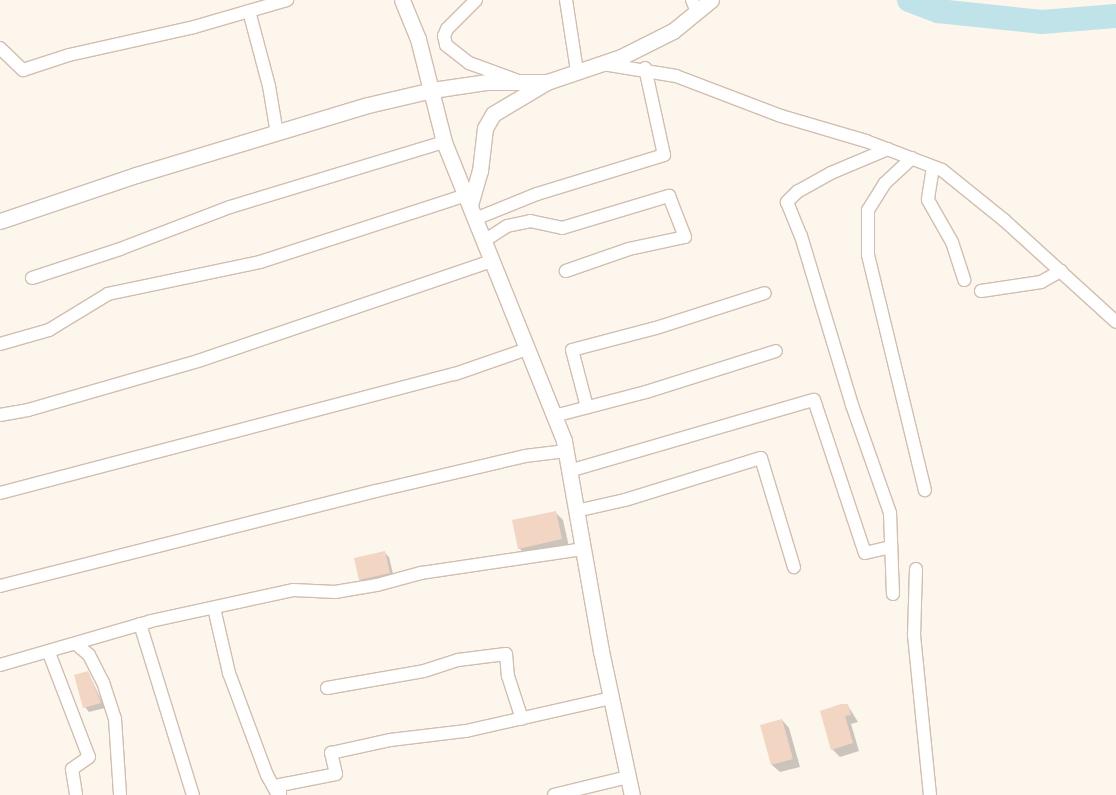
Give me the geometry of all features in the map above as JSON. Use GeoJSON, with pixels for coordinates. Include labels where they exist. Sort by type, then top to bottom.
{"type":"FeatureCollection","features":[{"type":"Feature","properties":{"kind":"street"},"geometry":{"type":"LineString","coordinates":[[0,48],[23,70],[69,55],[90,52],[286,0]]}},
{"type":"Feature","properties":{"kind":"street"},"geometry":{"type":"LineString","coordinates":[[402,0],[418,39],[444,142],[554,416],[566,451],[611,698],[632,795]]}},
{"type":"Feature","properties":{"kind":"street"},"geometry":{"type":"LineString","coordinates":[[476,0],[447,29],[444,36],[446,45],[469,62],[520,82]]}},
{"type":"Feature","properties":{"kind":"street"},"geometry":{"type":"LineString","coordinates":[[566,0],[577,71]]}},
{"type":"Feature","properties":{"kind":"street"},"geometry":{"type":"LineString","coordinates":[[470,206],[480,171],[485,128],[493,114],[547,82],[621,57],[673,30],[694,6],[712,0]]}},
{"type":"Feature","properties":{"kind":"street"},"geometry":{"type":"LineString","coordinates":[[249,11],[269,86],[277,134]]}},
{"type":"Feature","properties":{"kind":"street"},"geometry":{"type":"LineString","coordinates":[[601,63],[644,68],[676,76],[781,116],[888,149],[933,167],[982,201],[1116,322]]}},
{"type":"Feature","properties":{"kind":"street"},"geometry":{"type":"LineString","coordinates":[[0,344],[49,330],[108,294],[260,262],[470,206],[537,194],[664,155],[644,68]]}},
{"type":"Feature","properties":{"kind":"street"},"geometry":{"type":"LineString","coordinates":[[0,221],[136,175],[368,105],[432,90],[487,82],[547,82]]}},
{"type":"Feature","properties":{"kind":"street"},"geometry":{"type":"LineString","coordinates":[[32,278],[120,249],[230,206],[444,142]]}},
{"type":"Feature","properties":{"kind":"street"},"geometry":{"type":"LineString","coordinates":[[888,149],[831,173],[798,191],[787,202],[801,236],[852,405],[890,513],[893,594]]}},
{"type":"Feature","properties":{"kind":"street"},"geometry":{"type":"LineString","coordinates":[[912,158],[885,183],[868,210],[868,255],[925,490]]}},
{"type":"Feature","properties":{"kind":"street"},"geometry":{"type":"LineString","coordinates":[[933,167],[928,200],[952,242],[964,280]]}},
{"type":"Feature","properties":{"kind":"street"},"geometry":{"type":"LineString","coordinates":[[484,241],[507,226],[530,221],[562,228],[669,196],[685,237],[629,249],[566,272]]}},
{"type":"Feature","properties":{"kind":"street"},"geometry":{"type":"LineString","coordinates":[[0,415],[28,410],[198,361],[492,262]]}},
{"type":"Feature","properties":{"kind":"street"},"geometry":{"type":"LineString","coordinates":[[981,291],[1032,284],[1061,271]]}},
{"type":"Feature","properties":{"kind":"street"},"geometry":{"type":"LineString","coordinates":[[587,407],[572,350],[656,328],[765,293]]}},
{"type":"Feature","properties":{"kind":"street"},"geometry":{"type":"LineString","coordinates":[[0,493],[455,374],[527,349]]}},
{"type":"Feature","properties":{"kind":"street"},"geometry":{"type":"LineString","coordinates":[[554,416],[776,351]]}},
{"type":"Feature","properties":{"kind":"street"},"geometry":{"type":"LineString","coordinates":[[569,471],[814,400],[864,553],[891,547]]}},
{"type":"Feature","properties":{"kind":"street"},"geometry":{"type":"LineString","coordinates":[[0,586],[376,490],[526,456],[566,451]]}},
{"type":"Feature","properties":{"kind":"street"},"geometry":{"type":"LineString","coordinates":[[576,511],[625,500],[761,458],[794,567]]}},
{"type":"Feature","properties":{"kind":"street"},"geometry":{"type":"LineString","coordinates":[[0,665],[49,653],[140,624],[294,590],[335,592],[377,585],[421,573],[583,549]]}},
{"type":"Feature","properties":{"kind":"street"},"geometry":{"type":"LineString","coordinates":[[916,569],[914,636],[930,795]]}},
{"type":"Feature","properties":{"kind":"street"},"geometry":{"type":"LineString","coordinates":[[214,608],[230,673],[267,775],[279,795]]}},
{"type":"Feature","properties":{"kind":"street"},"geometry":{"type":"LineString","coordinates":[[140,624],[193,795]]}},
{"type":"Feature","properties":{"kind":"street"},"geometry":{"type":"LineString","coordinates":[[76,644],[89,655],[96,668],[115,719],[120,795]]}},
{"type":"Feature","properties":{"kind":"street"},"geometry":{"type":"LineString","coordinates":[[49,653],[89,757],[72,769],[76,795]]}},
{"type":"Feature","properties":{"kind":"street"},"geometry":{"type":"LineString","coordinates":[[327,688],[424,671],[458,660],[506,654],[510,684],[522,719]]}},
{"type":"Feature","properties":{"kind":"street"},"geometry":{"type":"LineString","coordinates":[[279,795],[280,786],[336,774],[331,753],[522,719],[611,698]]}},
{"type":"Feature","properties":{"kind":"street"},"geometry":{"type":"LineString","coordinates":[[554,795],[628,777]]}},
{"type":"Feature","properties":{"kind":"building"},"geometry":{"type":"Polygon","coordinates":[[[556,511],[562,539],[518,549],[512,520],[556,511]]]}},
{"type":"Feature","properties":{"kind":"building"},"geometry":{"type":"Polygon","coordinates":[[[385,551],[390,573],[359,580],[354,558],[385,551]]]}},
{"type":"Feature","properties":{"kind":"building"},"geometry":{"type":"Polygon","coordinates":[[[88,671],[101,703],[83,708],[74,675],[88,671]]]}},
{"type":"Feature","properties":{"kind":"building"},"geometry":{"type":"Polygon","coordinates":[[[841,704],[848,704],[851,715],[845,716],[853,743],[831,750],[820,711],[841,704]]]}},
{"type":"Feature","properties":{"kind":"building"},"geometry":{"type":"Polygon","coordinates":[[[782,719],[793,759],[771,765],[760,725],[782,719]]]}},
{"type":"Feature","properties":{"kind":"waterway"},"geometry":{"type":"LineString","coordinates":[[909,0],[938,11],[1042,22],[1116,16]]}}]}
